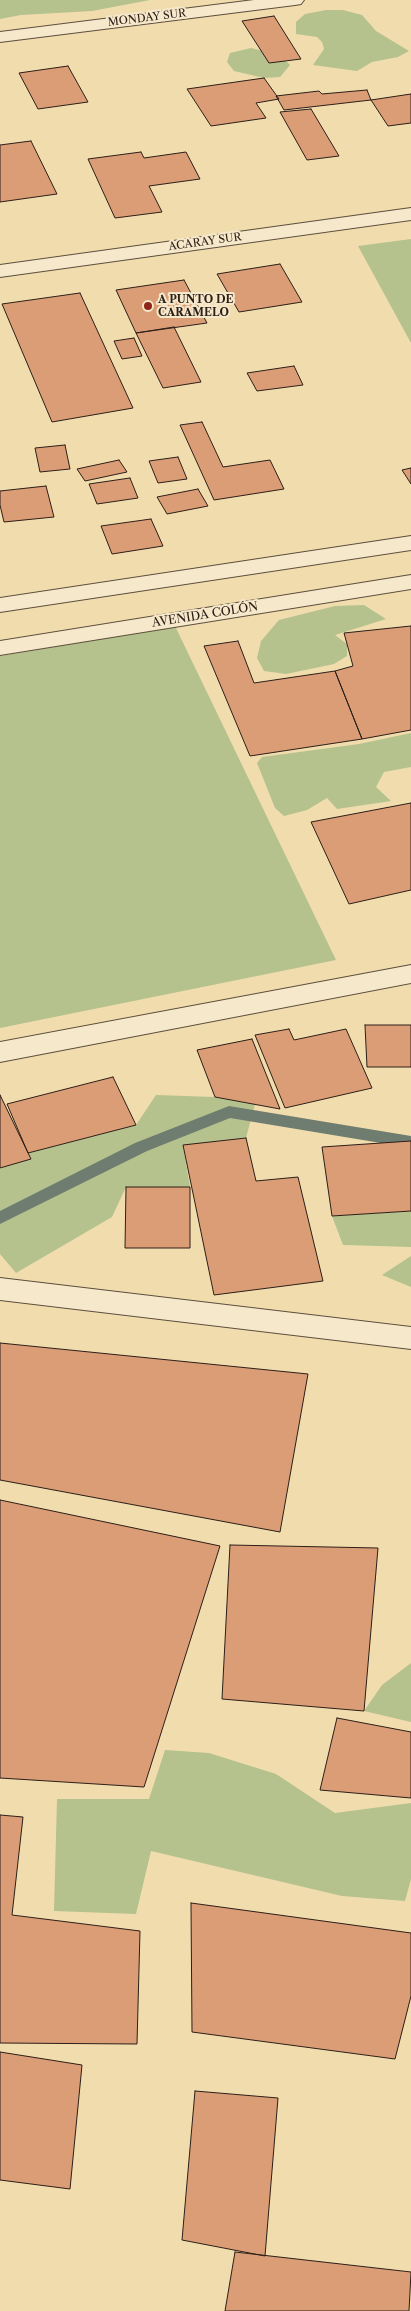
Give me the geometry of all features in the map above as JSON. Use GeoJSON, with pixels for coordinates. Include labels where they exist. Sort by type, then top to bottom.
{"type":"FeatureCollection","features":[{"type":"Feature","properties":{"kind":"street","name":"MONDAY SUR"},"geometry":{"type":"LineString","coordinates":[[0,37],[213,5],[295,0]]}},
{"type":"Feature","properties":{"kind":"street","name":"ACARAY SUR"},"geometry":{"type":"LineString","coordinates":[[0,271],[411,214]]}},
{"type":"Feature","properties":{"kind":"street"},"geometry":{"type":"LineString","coordinates":[[0,605],[411,543]]}},
{"type":"Feature","properties":{"kind":"street","name":"AVENIDA COLÓN"},"geometry":{"type":"LineString","coordinates":[[0,648],[411,582]]}},
{"type":"Feature","properties":{"kind":"street"},"geometry":{"type":"LineString","coordinates":[[0,1052],[411,974]]}},
{"type":"Feature","properties":{"kind":"street"},"geometry":{"type":"LineString","coordinates":[[0,1289],[411,1338]]}},
{"type":"Feature","properties":{"kind":"green space"},"geometry":{"type":"Polygon","coordinates":[[[0,0],[150,0],[92,11],[21,15],[0,19],[0,0]]]}},
{"type":"Feature","properties":{"kind":"green space"},"geometry":{"type":"Polygon","coordinates":[[[326,10],[343,10],[362,15],[376,31],[409,51],[398,57],[372,62],[357,71],[313,65],[324,49],[322,42],[317,37],[296,34],[296,22],[305,14],[326,10]]]}},
{"type":"Feature","properties":{"kind":"green space"},"geometry":{"type":"Polygon","coordinates":[[[251,48],[280,55],[290,65],[280,77],[264,78],[234,71],[227,62],[230,53],[251,48]]]}},
{"type":"Feature","properties":{"kind":"green space"},"geometry":{"type":"Polygon","coordinates":[[[411,239],[411,343],[358,246],[411,239]]]}},
{"type":"Feature","properties":{"kind":"green space"},"geometry":{"type":"Polygon","coordinates":[[[364,605],[386,619],[335,635],[347,644],[347,656],[334,664],[286,674],[264,671],[257,658],[261,641],[279,620],[335,606],[364,605]]]}},
{"type":"Feature","properties":{"kind":"green space"},"geometry":{"type":"Polygon","coordinates":[[[175,626],[336,960],[0,1028],[0,656],[175,626]]]}},
{"type":"Feature","properties":{"kind":"green space"},"geometry":{"type":"Polygon","coordinates":[[[411,733],[411,767],[384,772],[376,787],[391,801],[337,809],[327,798],[307,810],[284,816],[275,808],[257,763],[262,757],[359,744],[411,733]]]}},
{"type":"Feature","properties":{"kind":"green space"},"geometry":{"type":"Polygon","coordinates":[[[156,1095],[215,1097],[255,1104],[246,1138],[183,1146],[190,1187],[126,1187],[112,1217],[16,1273],[0,1254],[0,1169],[28,1153],[136,1125],[156,1095]]]}},
{"type":"Feature","properties":{"kind":"green space"},"geometry":{"type":"Polygon","coordinates":[[[411,1211],[411,1247],[343,1245],[332,1216],[411,1211]]]}},
{"type":"Feature","properties":{"kind":"green space"},"geometry":{"type":"Polygon","coordinates":[[[411,1256],[411,1287],[382,1275],[411,1256]]]}},
{"type":"Feature","properties":{"kind":"green space"},"geometry":{"type":"Polygon","coordinates":[[[411,1663],[411,1722],[364,1711],[382,1685],[411,1663]]]}},
{"type":"Feature","properties":{"kind":"green space"},"geometry":{"type":"Polygon","coordinates":[[[165,1750],[209,1753],[276,1774],[335,1813],[411,1803],[411,1879],[405,1901],[342,1896],[151,1851],[136,1914],[54,1911],[57,1799],[149,1799],[165,1750]]]}},
{"type":"Feature","properties":{"kind":"building"},"geometry":{"type":"Polygon","coordinates":[[[274,16],[301,59],[269,63],[242,21],[274,16]]]}},
{"type":"Feature","properties":{"kind":"building"},"geometry":{"type":"Polygon","coordinates":[[[68,66],[88,102],[38,109],[19,73],[68,66]]]}},
{"type":"Feature","properties":{"kind":"building"},"geometry":{"type":"Polygon","coordinates":[[[264,78],[279,99],[256,103],[266,118],[211,126],[187,89],[264,78]]]}},
{"type":"Feature","properties":{"kind":"building"},"geometry":{"type":"Polygon","coordinates":[[[367,90],[371,100],[284,110],[276,96],[319,91],[322,94],[367,90]]]}},
{"type":"Feature","properties":{"kind":"building"},"geometry":{"type":"Polygon","coordinates":[[[411,94],[411,123],[388,126],[371,100],[411,94]]]}},
{"type":"Feature","properties":{"kind":"building"},"geometry":{"type":"Polygon","coordinates":[[[311,109],[339,156],[307,160],[280,112],[311,109]]]}},
{"type":"Feature","properties":{"kind":"building"},"geometry":{"type":"Polygon","coordinates":[[[31,141],[57,194],[0,202],[0,145],[31,141]]]}},
{"type":"Feature","properties":{"kind":"building"},"geometry":{"type":"Polygon","coordinates":[[[141,152],[144,158],[186,152],[200,179],[149,186],[162,212],[115,218],[88,159],[141,152]]]}},
{"type":"Feature","properties":{"kind":"building"},"geometry":{"type":"Polygon","coordinates":[[[280,264],[302,302],[239,312],[217,274],[280,264]]]}},
{"type":"Feature","properties":{"kind":"building"},"geometry":{"type":"Polygon","coordinates":[[[184,280],[207,323],[136,333],[116,290],[184,280]]]}},
{"type":"Feature","properties":{"kind":"building"},"geometry":{"type":"Polygon","coordinates":[[[80,293],[133,408],[52,422],[2,304],[80,293]]]}},
{"type":"Feature","properties":{"kind":"building"},"geometry":{"type":"Polygon","coordinates":[[[174,327],[201,382],[163,388],[136,333],[174,327]]]}},
{"type":"Feature","properties":{"kind":"building"},"geometry":{"type":"Polygon","coordinates":[[[134,338],[142,356],[122,359],[114,341],[134,338]]]}},
{"type":"Feature","properties":{"kind":"building"},"geometry":{"type":"Polygon","coordinates":[[[294,366],[303,385],[257,391],[247,373],[294,366]]]}},
{"type":"Feature","properties":{"kind":"building"},"geometry":{"type":"Polygon","coordinates":[[[202,422],[223,467],[270,460],[284,489],[214,500],[180,425],[202,422]]]}},
{"type":"Feature","properties":{"kind":"building"},"geometry":{"type":"Polygon","coordinates":[[[65,445],[70,469],[40,472],[35,448],[65,445]]]}},
{"type":"Feature","properties":{"kind":"building"},"geometry":{"type":"Polygon","coordinates":[[[178,457],[187,479],[158,483],[149,461],[178,457]]]}},
{"type":"Feature","properties":{"kind":"building"},"geometry":{"type":"Polygon","coordinates":[[[119,460],[127,472],[85,481],[77,469],[119,460]]]}},
{"type":"Feature","properties":{"kind":"building"},"geometry":{"type":"Polygon","coordinates":[[[411,468],[411,484],[402,470],[411,468]]]}},
{"type":"Feature","properties":{"kind":"building"},"geometry":{"type":"Polygon","coordinates":[[[130,478],[138,498],[97,504],[89,484],[130,478]]]}},
{"type":"Feature","properties":{"kind":"building"},"geometry":{"type":"Polygon","coordinates":[[[46,486],[54,517],[4,522],[0,505],[0,491],[46,486]]]}},
{"type":"Feature","properties":{"kind":"building"},"geometry":{"type":"Polygon","coordinates":[[[198,489],[208,506],[167,514],[157,497],[198,489]]]}},
{"type":"Feature","properties":{"kind":"building"},"geometry":{"type":"Polygon","coordinates":[[[151,519],[163,546],[112,554],[101,526],[151,519]]]}},
{"type":"Feature","properties":{"kind":"building"},"geometry":{"type":"Polygon","coordinates":[[[411,626],[411,730],[362,739],[335,671],[353,666],[344,633],[411,626]]]}},
{"type":"Feature","properties":{"kind":"building"},"geometry":{"type":"Polygon","coordinates":[[[238,641],[254,683],[335,671],[362,739],[250,756],[204,646],[238,641]]]}},
{"type":"Feature","properties":{"kind":"building"},"geometry":{"type":"Polygon","coordinates":[[[411,803],[411,890],[349,904],[311,822],[411,803]]]}},
{"type":"Feature","properties":{"kind":"building"},"geometry":{"type":"Polygon","coordinates":[[[365,1025],[411,1025],[411,1067],[367,1067],[365,1025]]]}},
{"type":"Feature","properties":{"kind":"building"},"geometry":{"type":"Polygon","coordinates":[[[289,1029],[294,1040],[346,1029],[372,1088],[285,1108],[255,1035],[289,1029]]]}},
{"type":"Feature","properties":{"kind":"building"},"geometry":{"type":"Polygon","coordinates":[[[252,1039],[280,1109],[215,1097],[197,1050],[252,1039]]]}},
{"type":"Feature","properties":{"kind":"building"},"geometry":{"type":"Polygon","coordinates":[[[113,1077],[136,1125],[28,1153],[7,1104],[113,1077]]]}},
{"type":"Feature","properties":{"kind":"building"},"geometry":{"type":"Polygon","coordinates":[[[0,1095],[31,1159],[0,1168],[0,1095]]]}},
{"type":"Feature","properties":{"kind":"building"},"geometry":{"type":"Polygon","coordinates":[[[246,1138],[256,1181],[298,1177],[323,1281],[214,1295],[183,1145],[246,1138]]]}},
{"type":"Feature","properties":{"kind":"building"},"geometry":{"type":"Polygon","coordinates":[[[411,1141],[411,1211],[332,1216],[322,1147],[411,1141]]]}},
{"type":"Feature","properties":{"kind":"building"},"geometry":{"type":"Polygon","coordinates":[[[126,1187],[190,1187],[190,1248],[125,1248],[126,1187]]]}},
{"type":"Feature","properties":{"kind":"building"},"geometry":{"type":"Polygon","coordinates":[[[0,1343],[308,1374],[280,1532],[0,1480],[0,1343]]]}},
{"type":"Feature","properties":{"kind":"building"},"geometry":{"type":"Polygon","coordinates":[[[0,1500],[220,1546],[144,1787],[0,1778],[0,1500]]]}},
{"type":"Feature","properties":{"kind":"building"},"geometry":{"type":"Polygon","coordinates":[[[230,1545],[378,1548],[364,1711],[222,1699],[230,1545]]]}},
{"type":"Feature","properties":{"kind":"building"},"geometry":{"type":"Polygon","coordinates":[[[337,1718],[411,1732],[411,1798],[320,1790],[337,1718]]]}},
{"type":"Feature","properties":{"kind":"building"},"geometry":{"type":"Polygon","coordinates":[[[0,1815],[23,1817],[12,1915],[140,1931],[137,2044],[0,2043],[0,1815]]]}},
{"type":"Feature","properties":{"kind":"building"},"geometry":{"type":"Polygon","coordinates":[[[191,1903],[411,1933],[411,1996],[395,2059],[192,2032],[191,1903]]]}},
{"type":"Feature","properties":{"kind":"building"},"geometry":{"type":"Polygon","coordinates":[[[0,2052],[82,2065],[70,2189],[0,2180],[0,2052]]]}},
{"type":"Feature","properties":{"kind":"building"},"geometry":{"type":"Polygon","coordinates":[[[195,2091],[278,2098],[265,2256],[182,2240],[195,2091]]]}},
{"type":"Feature","properties":{"kind":"building"},"geometry":{"type":"Polygon","coordinates":[[[235,2252],[411,2272],[409,2311],[225,2311],[235,2252]]]}},
{"type":"Feature","properties":{"kind":"waterway"},"geometry":{"type":"LineString","coordinates":[[0,1218],[141,1147],[229,1112],[411,1142]]}},
{"type":"Feature","properties":{"kind":"place","name":"A PUNTO DE CARAMELO"},"geometry":{"type":"Point","coordinates":[148,306]}}]}
